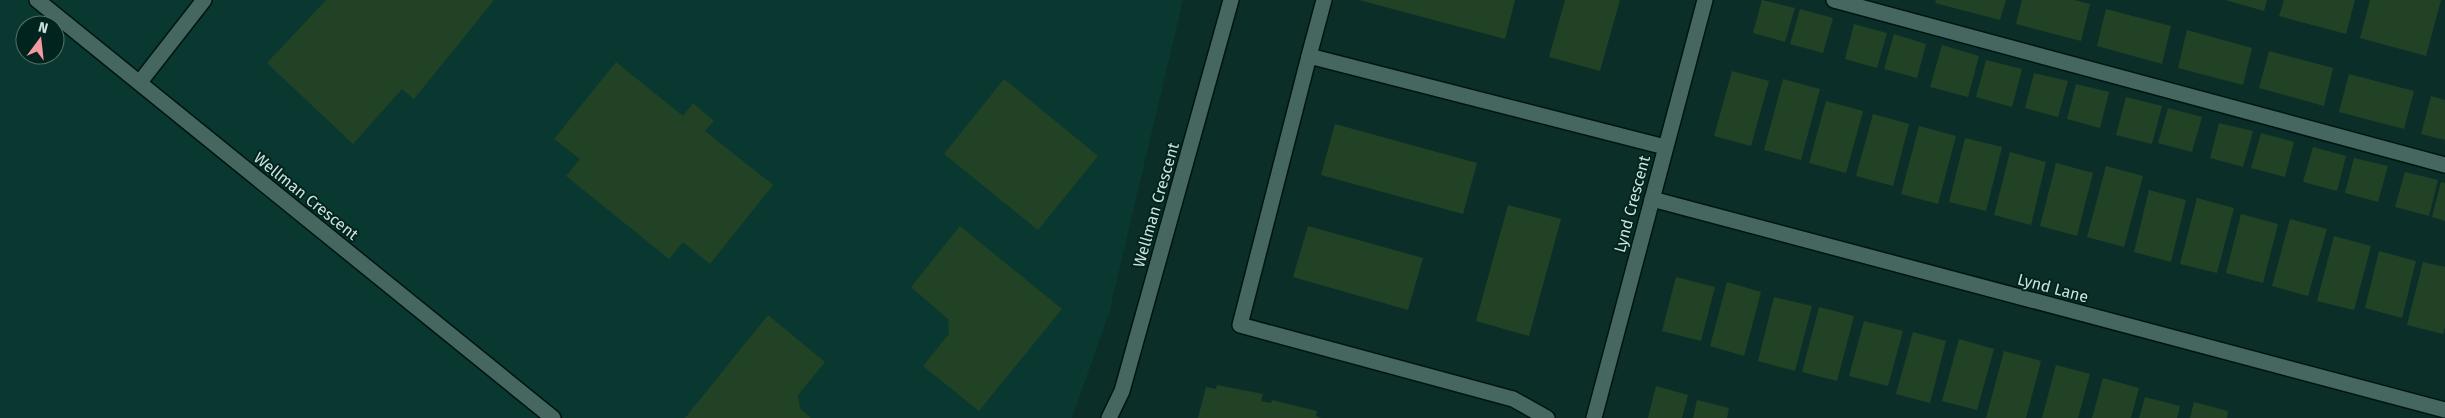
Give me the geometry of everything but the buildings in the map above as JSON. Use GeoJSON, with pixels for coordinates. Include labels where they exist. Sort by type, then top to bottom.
{"type":"FeatureCollection","features":[{"type":"Feature","properties":{"kind":"street","name":"Wellman Crescent"},"geometry":{"type":"LineString","coordinates":[[37,0],[553,418]]}},
{"type":"Feature","properties":{"kind":"street"},"geometry":{"type":"LineString","coordinates":[[140,82],[204,0]]}},
{"type":"Feature","properties":{"kind":"street","name":"Wellman Crescent"},"geometry":{"type":"LineString","coordinates":[[1109,418],[1122,391],[1231,0]]}},
{"type":"Feature","properties":{"kind":"street"},"geometry":{"type":"LineString","coordinates":[[1324,0],[1240,325],[1513,399],[1547,418]]}},
{"type":"Feature","properties":{"kind":"street","name":"Lynd Crescent"},"geometry":{"type":"LineString","coordinates":[[1594,418],[1705,0]]}},
{"type":"Feature","properties":{"kind":"street"},"geometry":{"type":"LineString","coordinates":[[1834,0],[2445,165]]}},
{"type":"Feature","properties":{"kind":"street"},"geometry":{"type":"LineString","coordinates":[[1309,56],[1665,147]]}},
{"type":"Feature","properties":{"kind":"street","name":"Lynd Lane"},"geometry":{"type":"LineString","coordinates":[[1652,199],[2445,410]]}},
{"type":"Feature","properties":{"kind":"shaded area"},"geometry":{"type":"Polygon","coordinates":[[[0,0],[1183,0],[1109,313],[1072,418],[0,418],[0,0]]]}}]}
